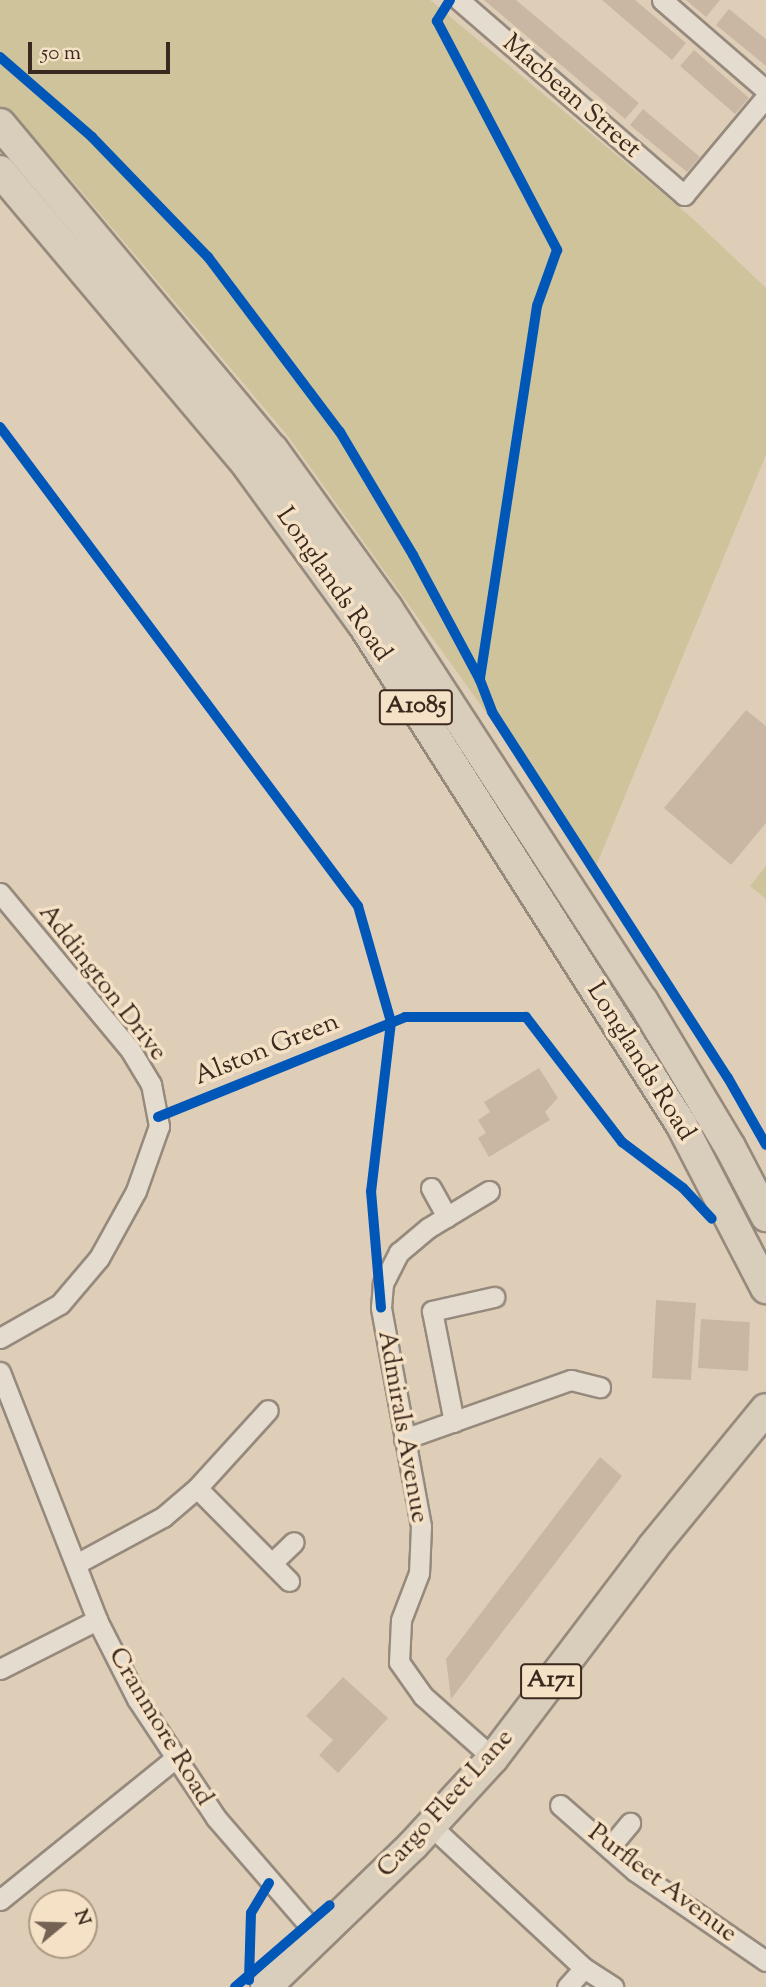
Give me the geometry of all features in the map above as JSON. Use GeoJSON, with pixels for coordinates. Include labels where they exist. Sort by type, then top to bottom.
{"type":"FeatureCollection","features":[{"type":"Feature","properties":{"kind":"main road","name":"Longlands Road"},"geometry":{"type":"LineString","coordinates":[[0,124],[273,450],[387,608],[642,1000],[730,1147],[766,1216]]}},
{"type":"Feature","properties":{"kind":"main road","name":"Longlands Road"},"geometry":{"type":"LineString","coordinates":[[0,171],[248,466],[363,624],[681,1124],[766,1288]]}},
{"type":"Feature","properties":{"kind":"main road","name":"Cargo Fleet Lane"},"geometry":{"type":"LineString","coordinates":[[266,1987],[431,1826],[493,1758],[653,1546],[766,1409]]}},
{"type":"Feature","properties":{"kind":"street","name":"Macbean Street"},"geometry":{"type":"LineString","coordinates":[[458,0],[684,195],[766,97]]}},
{"type":"Feature","properties":{"kind":"street"},"geometry":{"type":"LineString","coordinates":[[663,0],[766,90]]}},
{"type":"Feature","properties":{"kind":"street","name":"Addington Drive"},"geometry":{"type":"LineString","coordinates":[[0,893],[131,1051],[151,1084],[159,1126],[136,1191],[99,1258],[60,1304],[0,1338]]}},
{"type":"Feature","properties":{"kind":"street"},"geometry":{"type":"LineString","coordinates":[[431,1188],[447,1217]]}},
{"type":"Feature","properties":{"kind":"street","name":"Admirals Avenue"},"geometry":{"type":"LineString","coordinates":[[489,1191],[399,1252],[383,1284],[381,1308],[421,1526],[419,1573],[401,1620],[399,1662],[423,1696],[493,1758]]}},
{"type":"Feature","properties":{"kind":"street"},"geometry":{"type":"LineString","coordinates":[[454,1422],[432,1311],[495,1297]]}},
{"type":"Feature","properties":{"kind":"street","name":"Cranmore Road"},"geometry":{"type":"LineString","coordinates":[[0,1372],[97,1620],[136,1699],[174,1759],[254,1866],[318,1937]]}},
{"type":"Feature","properties":{"kind":"street"},"geometry":{"type":"LineString","coordinates":[[404,1439],[571,1380],[600,1387]]}},
{"type":"Feature","properties":{"kind":"street"},"geometry":{"type":"LineString","coordinates":[[76,1564],[146,1528],[197,1488],[268,1410]]}},
{"type":"Feature","properties":{"kind":"street"},"geometry":{"type":"LineString","coordinates":[[197,1488],[289,1581]]}},
{"type":"Feature","properties":{"kind":"street"},"geometry":{"type":"LineString","coordinates":[[272,1563],[294,1542]]}},
{"type":"Feature","properties":{"kind":"street"},"geometry":{"type":"LineString","coordinates":[[0,1669],[97,1620]]}},
{"type":"Feature","properties":{"kind":"street"},"geometry":{"type":"LineString","coordinates":[[0,1900],[174,1759]]}},
{"type":"Feature","properties":{"kind":"street","name":"Purfleet Avenue"},"geometry":{"type":"LineString","coordinates":[[560,1805],[609,1848],[766,1961]]}},
{"type":"Feature","properties":{"kind":"street"},"geometry":{"type":"LineString","coordinates":[[609,1848],[630,1823]]}},
{"type":"Feature","properties":{"kind":"street"},"geometry":{"type":"LineString","coordinates":[[431,1826],[584,1968],[613,1987]]}},
{"type":"Feature","properties":{"kind":"street"},"geometry":{"type":"LineString","coordinates":[[567,1987],[584,1968]]}},
{"type":"Feature","properties":{"kind":"shaded area"},"geometry":{"type":"Polygon","coordinates":[[[0,0],[430,0],[691,217],[766,288],[766,455],[596,866],[287,435],[64,171],[0,106],[0,0]]]}},
{"type":"Feature","properties":{"kind":"shaded area"},"geometry":{"type":"Polygon","coordinates":[[[766,866],[766,899],[750,886],[766,866]]]}},
{"type":"Feature","properties":{"kind":"building"},"geometry":{"type":"Polygon","coordinates":[[[484,0],[516,0],[639,103],[625,119],[484,0]]]}},
{"type":"Feature","properties":{"kind":"building"},"geometry":{"type":"Polygon","coordinates":[[[602,0],[635,0],[686,43],[672,60],[602,0]]]}},
{"type":"Feature","properties":{"kind":"building"},"geometry":{"type":"Polygon","coordinates":[[[686,0],[720,0],[706,17],[686,0]]]}},
{"type":"Feature","properties":{"kind":"building"},"geometry":{"type":"Polygon","coordinates":[[[729,9],[766,39],[766,66],[716,25],[729,9]]]}},
{"type":"Feature","properties":{"kind":"building"},"geometry":{"type":"Polygon","coordinates":[[[694,50],[749,98],[735,114],[680,66],[694,50]]]}},
{"type":"Feature","properties":{"kind":"building"},"geometry":{"type":"Polygon","coordinates":[[[643,109],[700,157],[687,172],[630,125],[643,109]]]}},
{"type":"Feature","properties":{"kind":"building"},"geometry":{"type":"Polygon","coordinates":[[[746,710],[766,726],[766,823],[731,865],[664,808],[746,710]]]}},
{"type":"Feature","properties":{"kind":"building"},"geometry":{"type":"Polygon","coordinates":[[[539,1068],[558,1098],[545,1112],[550,1120],[489,1157],[478,1138],[486,1133],[478,1120],[490,1112],[484,1102],[539,1068]]]}},
{"type":"Feature","properties":{"kind":"building"},"geometry":{"type":"Polygon","coordinates":[[[656,1300],[696,1303],[691,1380],[652,1378],[656,1300]]]}},
{"type":"Feature","properties":{"kind":"building"},"geometry":{"type":"Polygon","coordinates":[[[701,1319],[750,1322],[748,1371],[698,1368],[701,1319]]]}},
{"type":"Feature","properties":{"kind":"building"},"geometry":{"type":"Polygon","coordinates":[[[600,1457],[622,1476],[451,1699],[446,1659],[600,1457]]]}},
{"type":"Feature","properties":{"kind":"building"},"geometry":{"type":"Polygon","coordinates":[[[343,1677],[388,1718],[338,1773],[319,1755],[333,1740],[306,1716],[343,1677]]]}},
{"type":"Feature","properties":{"kind":"cycle path"},"geometry":{"type":"LineString","coordinates":[[450,0],[437,21],[557,250],[537,306],[480,680]]}},
{"type":"Feature","properties":{"kind":"cycle path"},"geometry":{"type":"LineString","coordinates":[[0,57],[92,137],[208,257],[340,432],[413,555],[480,680],[492,712],[728,1078],[766,1145]]}},
{"type":"Feature","properties":{"kind":"cycle path"},"geometry":{"type":"LineString","coordinates":[[0,427],[358,906],[391,1022],[371,1191],[381,1308]]}},
{"type":"Feature","properties":{"kind":"cycle path","name":"Alston Green"},"geometry":{"type":"LineString","coordinates":[[158,1117],[405,1017],[526,1017],[622,1142],[683,1188],[712,1219]]}},
{"type":"Feature","properties":{"kind":"cycle path"},"geometry":{"type":"LineString","coordinates":[[249,1980],[251,1913],[269,1883]]}},
{"type":"Feature","properties":{"kind":"cycle path"},"geometry":{"type":"LineString","coordinates":[[235,1987],[330,1905]]}}]}
